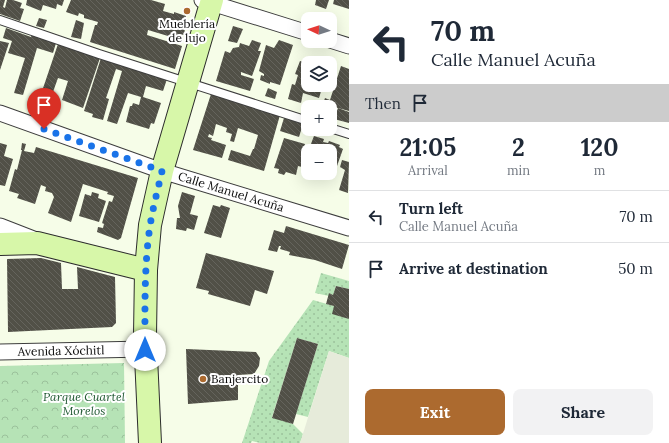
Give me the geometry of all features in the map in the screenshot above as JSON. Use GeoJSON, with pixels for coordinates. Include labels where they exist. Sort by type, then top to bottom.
{"type":"FeatureCollection","features":[{"type":"Feature","properties":{"kind":"main road"},"geometry":{"type":"LineString","coordinates":[[150,443],[145,350],[146,270],[150,225],[162,171],[208,1]]}},
{"type":"Feature","properties":{"kind":"main road"},"geometry":{"type":"LineString","coordinates":[[0,244],[37,243],[146,270]]}},
{"type":"Feature","properties":{"kind":"street"},"geometry":{"type":"LineString","coordinates":[[208,1],[301,31]]}},
{"type":"Feature","properties":{"kind":"street"},"geometry":{"type":"LineString","coordinates":[[337,42],[349,46]]}},
{"type":"Feature","properties":{"kind":"street","name":"Calle Manuel Acuña"},"geometry":{"type":"LineString","coordinates":[[0,113],[162,171],[349,228]]}},
{"type":"Feature","properties":{"kind":"street"},"geometry":{"type":"LineString","coordinates":[[0,228],[37,243]]}},
{"type":"Feature","properties":{"kind":"street","name":"Avenida Xóchitl"},"geometry":{"type":"LineString","coordinates":[[0,352],[145,350]]}},
{"type":"Feature","properties":{"kind":"lane"},"geometry":{"type":"LineString","coordinates":[[0,20],[99,54],[301,119]]}},
{"type":"Feature","properties":{"kind":"lane"},"geometry":{"type":"LineString","coordinates":[[337,130],[349,134]]}},
{"type":"Feature","properties":{"kind":"green space"},"geometry":{"type":"Polygon","coordinates":[[[321,273],[349,281],[349,289],[336,286],[333,295],[330,294],[329,296],[315,293],[321,273]]]}},
{"type":"Feature","properties":{"kind":"green space"},"geometry":{"type":"Polygon","coordinates":[[[313,300],[334,306],[349,319],[349,358],[329,351],[308,417],[296,414],[318,344],[297,338],[272,417],[293,424],[303,434],[300,443],[260,443],[252,441],[251,443],[242,443],[269,361],[313,300]]]}},
{"type":"Feature","properties":{"kind":"green space","name":"Parque Cuartel Morelos"},"geometry":{"type":"Polygon","coordinates":[[[124,363],[125,443],[0,443],[0,366],[124,363]]]}},
{"type":"Feature","properties":{"kind":"shaded area"},"geometry":{"type":"Polygon","coordinates":[[[329,351],[349,358],[349,443],[300,443],[329,351]]]}},
{"type":"Feature","properties":{"kind":"building"},"geometry":{"type":"Polygon","coordinates":[[[0,0],[5,0],[3,7],[5,8],[7,0],[22,3],[20,8],[24,9],[20,21],[0,14],[0,0]]]}},
{"type":"Feature","properties":{"kind":"building"},"geometry":{"type":"Polygon","coordinates":[[[27,0],[64,0],[62,6],[57,4],[56,9],[43,5],[41,11],[26,5],[27,0]]]}},
{"type":"Feature","properties":{"kind":"building"},"geometry":{"type":"Polygon","coordinates":[[[71,0],[151,0],[165,4],[163,11],[174,14],[174,12],[186,16],[182,27],[185,28],[184,35],[179,34],[178,39],[148,30],[147,35],[182,46],[175,69],[90,42],[95,25],[97,25],[98,22],[84,18],[84,15],[79,13],[78,16],[66,12],[71,0]]]}},
{"type":"Feature","properties":{"kind":"building"},"geometry":{"type":"Polygon","coordinates":[[[316,0],[329,0],[326,9],[315,5],[316,0]]]}},
{"type":"Feature","properties":{"kind":"building"},"geometry":{"type":"Polygon","coordinates":[[[334,0],[349,0],[349,9],[333,4],[334,0]]]}},
{"type":"Feature","properties":{"kind":"building"},"geometry":{"type":"Polygon","coordinates":[[[39,18],[47,20],[44,28],[36,26],[39,18]]]}},
{"type":"Feature","properties":{"kind":"building"},"geometry":{"type":"Polygon","coordinates":[[[76,20],[84,23],[81,39],[71,37],[76,20]]]}},
{"type":"Feature","properties":{"kind":"building"},"geometry":{"type":"Polygon","coordinates":[[[233,26],[243,29],[237,43],[228,41],[233,26]]]}},
{"type":"Feature","properties":{"kind":"building"},"geometry":{"type":"Polygon","coordinates":[[[6,28],[31,37],[32,34],[56,43],[53,53],[37,48],[23,95],[14,93],[25,58],[8,53],[12,41],[3,38],[6,28]]]}},
{"type":"Feature","properties":{"kind":"building"},"geometry":{"type":"Polygon","coordinates":[[[252,40],[261,43],[258,51],[261,51],[252,76],[241,72],[241,75],[254,79],[250,91],[216,81],[225,51],[230,53],[233,48],[239,47],[240,43],[249,46],[252,40]]]}},
{"type":"Feature","properties":{"kind":"building"},"geometry":{"type":"Polygon","coordinates":[[[279,40],[293,45],[280,85],[270,82],[270,84],[260,80],[261,75],[264,76],[264,74],[259,71],[266,45],[274,48],[279,40]]]}},
{"type":"Feature","properties":{"kind":"building"},"geometry":{"type":"Polygon","coordinates":[[[0,41],[9,43],[0,70],[0,41]]]}},
{"type":"Feature","properties":{"kind":"building"},"geometry":{"type":"Polygon","coordinates":[[[58,44],[100,58],[83,108],[62,100],[68,81],[58,78],[49,103],[39,100],[58,44]]]}},
{"type":"Feature","properties":{"kind":"building"},"geometry":{"type":"Polygon","coordinates":[[[101,58],[167,79],[163,91],[146,86],[143,97],[161,103],[154,124],[151,123],[149,129],[126,122],[130,106],[132,106],[133,103],[139,105],[141,97],[128,93],[117,124],[107,121],[122,71],[116,69],[106,98],[109,99],[103,120],[92,117],[93,114],[84,111],[101,58]]]}},
{"type":"Feature","properties":{"kind":"building"},"geometry":{"type":"Polygon","coordinates":[[[301,61],[301,92],[321,92],[319,98],[303,93],[301,103],[288,99],[292,84],[295,85],[298,75],[295,74],[301,61]]]}},
{"type":"Feature","properties":{"kind":"building"},"geometry":{"type":"Polygon","coordinates":[[[341,66],[349,69],[349,111],[337,108],[337,100],[330,100],[333,92],[337,92],[337,78],[341,66]]]}},
{"type":"Feature","properties":{"kind":"building"},"geometry":{"type":"Polygon","coordinates":[[[268,88],[277,92],[275,99],[265,96],[268,88]]]}},
{"type":"Feature","properties":{"kind":"building"},"geometry":{"type":"Polygon","coordinates":[[[211,94],[280,115],[264,171],[228,160],[231,150],[250,156],[254,149],[258,135],[238,128],[234,142],[230,141],[232,134],[226,132],[227,128],[216,124],[213,136],[209,134],[208,137],[212,138],[211,140],[226,145],[222,158],[193,150],[211,94]]]}},
{"type":"Feature","properties":{"kind":"building"},"geometry":{"type":"Polygon","coordinates":[[[338,108],[349,112],[349,123],[337,120],[338,108]]]}},
{"type":"Feature","properties":{"kind":"building"},"geometry":{"type":"Polygon","coordinates":[[[284,118],[301,123],[299,137],[280,131],[284,118]]]}},
{"type":"Feature","properties":{"kind":"building"},"geometry":{"type":"Polygon","coordinates":[[[314,136],[324,139],[323,142],[328,143],[329,141],[340,145],[339,147],[343,149],[337,166],[337,144],[311,144],[314,136]]]}},
{"type":"Feature","properties":{"kind":"building"},"geometry":{"type":"Polygon","coordinates":[[[284,138],[305,144],[301,144],[301,167],[298,166],[296,175],[286,172],[284,175],[278,173],[279,169],[274,168],[284,138]]]}},
{"type":"Feature","properties":{"kind":"building"},"geometry":{"type":"Polygon","coordinates":[[[0,143],[7,145],[4,156],[13,159],[5,186],[0,185],[0,143]]]}},
{"type":"Feature","properties":{"kind":"building"},"geometry":{"type":"Polygon","coordinates":[[[22,143],[26,144],[24,151],[34,153],[36,147],[138,178],[121,238],[118,240],[97,232],[98,227],[103,228],[104,224],[102,223],[109,201],[112,202],[114,196],[107,194],[108,192],[83,184],[71,222],[48,213],[54,197],[52,193],[45,191],[46,187],[41,185],[35,204],[17,198],[19,194],[9,191],[15,169],[17,170],[22,150],[22,143]]]}},
{"type":"Feature","properties":{"kind":"building"},"geometry":{"type":"Polygon","coordinates":[[[342,160],[349,162],[348,193],[339,190],[345,170],[340,167],[342,160]]]}},
{"type":"Feature","properties":{"kind":"building"},"geometry":{"type":"Polygon","coordinates":[[[92,192],[99,194],[98,198],[106,201],[99,222],[79,216],[85,194],[91,196],[92,192]]]}},
{"type":"Feature","properties":{"kind":"building"},"geometry":{"type":"Polygon","coordinates":[[[182,192],[195,196],[190,214],[198,216],[194,230],[187,228],[186,231],[176,229],[177,218],[180,218],[178,206],[182,192]]]}},
{"type":"Feature","properties":{"kind":"building"},"geometry":{"type":"Polygon","coordinates":[[[213,205],[220,207],[221,205],[230,208],[221,238],[204,233],[213,205]]]}},
{"type":"Feature","properties":{"kind":"building"},"geometry":{"type":"Polygon","coordinates":[[[286,226],[349,245],[342,269],[315,260],[289,255],[290,252],[280,249],[281,246],[279,246],[277,252],[268,250],[274,230],[284,233],[286,226]]]}},
{"type":"Feature","properties":{"kind":"building"},"geometry":{"type":"Polygon","coordinates":[[[206,253],[274,271],[267,294],[255,290],[250,306],[208,294],[209,291],[196,288],[206,253]]]}},
{"type":"Feature","properties":{"kind":"building"},"geometry":{"type":"Polygon","coordinates":[[[41,258],[61,263],[62,289],[78,289],[77,267],[115,277],[116,323],[112,327],[8,332],[7,259],[41,258]]]}},
{"type":"Feature","properties":{"kind":"building"},"geometry":{"type":"Polygon","coordinates":[[[336,286],[349,289],[349,319],[332,314],[334,306],[326,304],[329,293],[333,295],[336,286]]]}},
{"type":"Feature","properties":{"kind":"building"},"geometry":{"type":"Polygon","coordinates":[[[297,338],[318,344],[293,424],[272,418],[297,338]]]}},
{"type":"Feature","properties":{"kind":"building"},"geometry":{"type":"Polygon","coordinates":[[[186,349],[256,352],[260,358],[259,366],[254,374],[238,375],[238,400],[188,404],[186,349]]]}},
{"type":"Feature","properties":{"kind":"place","name":"Mueblería de lujo"},"geometry":{"type":"Point","coordinates":[187,11]}},
{"type":"Feature","properties":{"kind":"place","name":"Banjercito"},"geometry":{"type":"Point","coordinates":[203,379]}},
{"type":"Feature","properties":{"kind":"route"},"geometry":{"type":"LineString","coordinates":[[44,129],[162,171],[150,225],[147,255],[145,350]]}}]}
